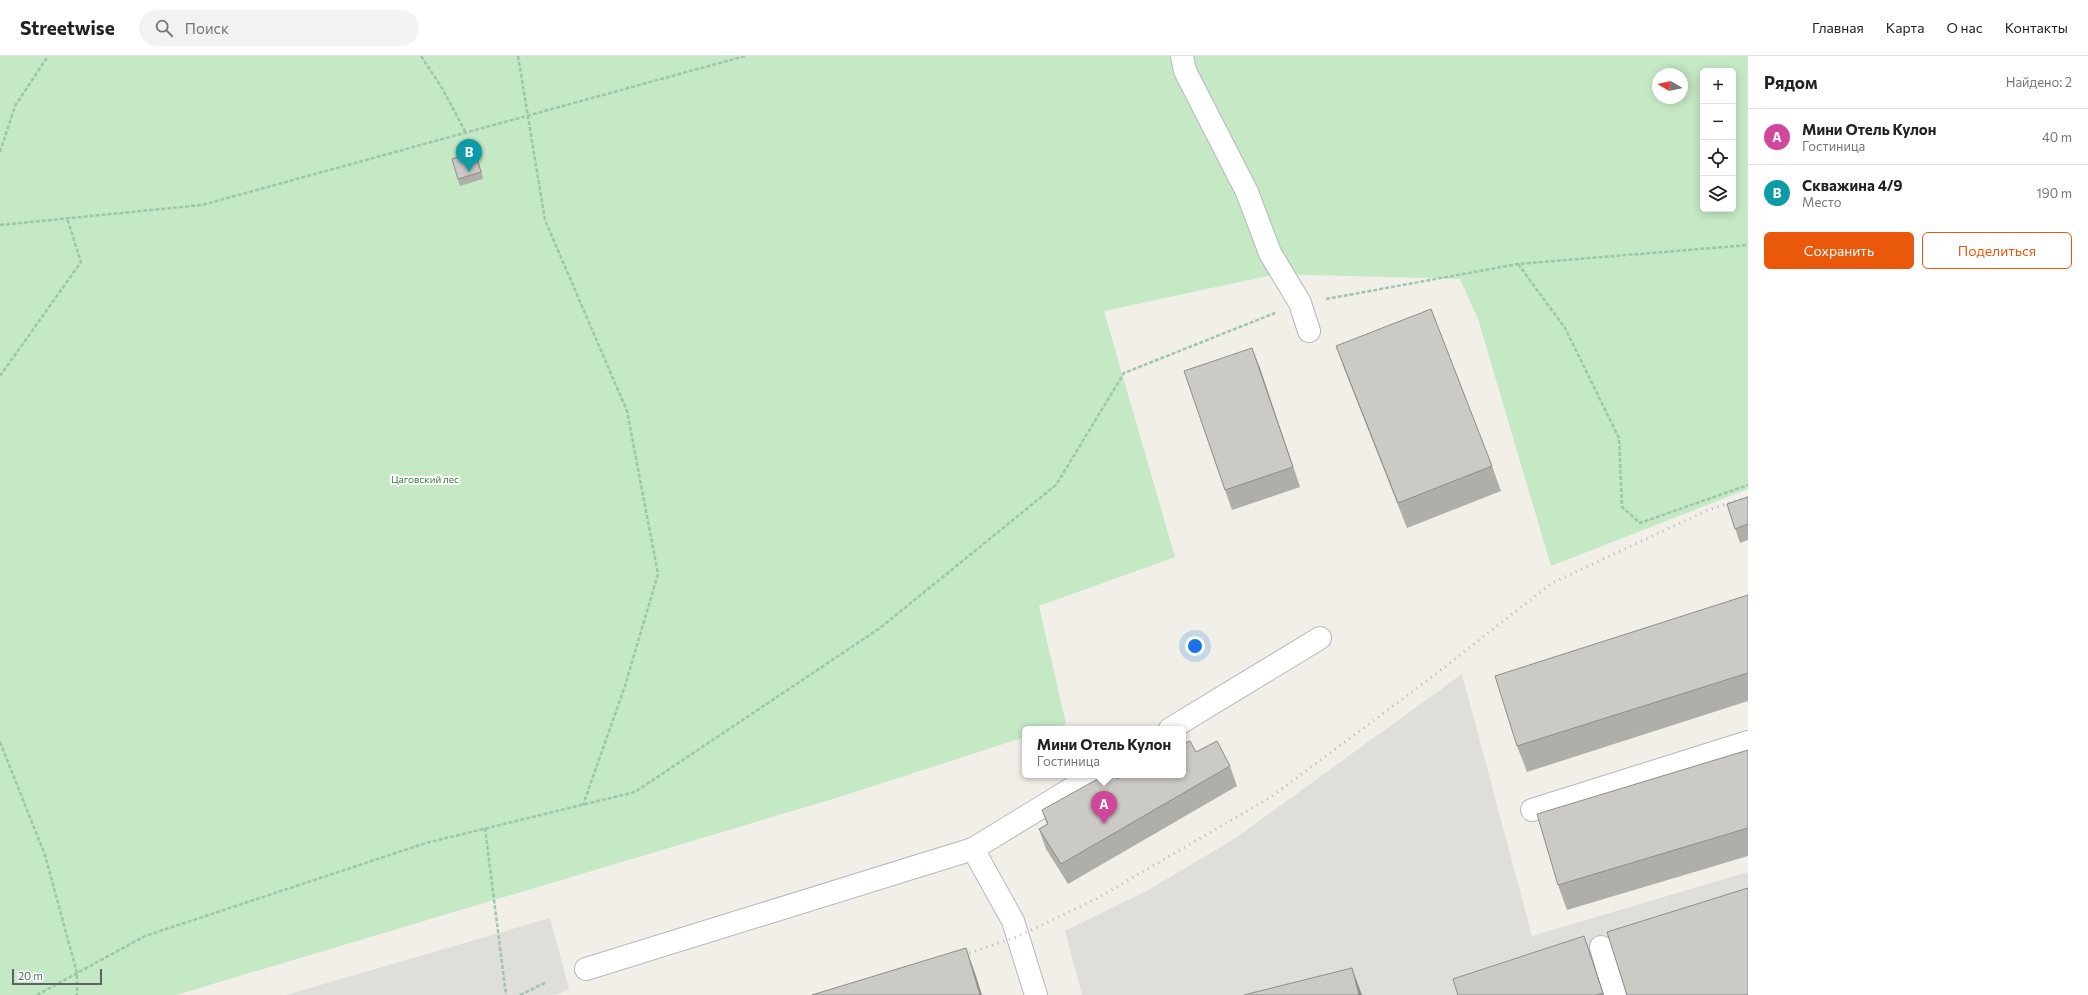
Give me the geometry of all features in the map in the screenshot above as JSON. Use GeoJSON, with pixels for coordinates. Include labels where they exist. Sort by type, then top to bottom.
{"type":"FeatureCollection","features":[{"type":"Feature","properties":{"kind":"street"},"geometry":{"type":"LineString","coordinates":[[1182,56],[1185,71],[1247,192],[1270,253],[1300,303],[1309,331]]}},
{"type":"Feature","properties":{"kind":"street"},"geometry":{"type":"LineString","coordinates":[[1175,726],[1320,638]]}},
{"type":"Feature","properties":{"kind":"street"},"geometry":{"type":"LineString","coordinates":[[1532,810],[1748,742]]}},
{"type":"Feature","properties":{"kind":"street"},"geometry":{"type":"LineString","coordinates":[[586,969],[973,849],[1089,778]]}},
{"type":"Feature","properties":{"kind":"street"},"geometry":{"type":"LineString","coordinates":[[973,849],[1013,921],[1036,995]]}},
{"type":"Feature","properties":{"kind":"street"},"geometry":{"type":"LineString","coordinates":[[1601,947],[1615,995]]}},
{"type":"Feature","properties":{"kind":"path"},"geometry":{"type":"LineString","coordinates":[[0,152],[15,106],[48,56]]}},
{"type":"Feature","properties":{"kind":"path"},"geometry":{"type":"LineString","coordinates":[[421,56],[442,88],[466,133]]}},
{"type":"Feature","properties":{"kind":"path"},"geometry":{"type":"LineString","coordinates":[[518,56],[546,220],[627,411],[658,574],[624,689],[583,805]]}},
{"type":"Feature","properties":{"kind":"path"},"geometry":{"type":"LineString","coordinates":[[0,225],[202,205],[744,56]]}},
{"type":"Feature","properties":{"kind":"path"},"geometry":{"type":"LineString","coordinates":[[0,376],[81,262],[67,218]]}},
{"type":"Feature","properties":{"kind":"path"},"geometry":{"type":"LineString","coordinates":[[37,995],[146,936],[426,843],[635,792],[880,628],[1056,485],[1124,373],[1300,303],[1518,264],[1748,245]]}},
{"type":"Feature","properties":{"kind":"path"},"geometry":{"type":"LineString","coordinates":[[1518,264],[1565,328],[1619,438],[1622,507],[1640,523],[1748,485]]}},
{"type":"Feature","properties":{"kind":"path"},"geometry":{"type":"LineString","coordinates":[[0,742],[44,855],[77,973],[77,995]]}},
{"type":"Feature","properties":{"kind":"path"},"geometry":{"type":"LineString","coordinates":[[485,828],[506,995]]}},
{"type":"Feature","properties":{"kind":"path"},"geometry":{"type":"LineString","coordinates":[[520,995],[547,982]]}},
{"type":"Feature","properties":{"kind":"shaded area"},"geometry":{"type":"Polygon","coordinates":[[[1462,674],[1532,936],[1748,872],[1748,995],[1082,995],[1065,931],[1150,889],[1234,839],[1462,674]]]}},
{"type":"Feature","properties":{"kind":"shaded area"},"geometry":{"type":"Polygon","coordinates":[[[550,918],[569,989],[556,995],[286,995],[550,918]]]}},
{"type":"Feature","properties":{"kind":"green space","name":"Цаговский лес"},"geometry":{"type":"Polygon","coordinates":[[[0,56],[1748,56],[1748,489],[1551,566],[1478,319],[1460,279],[1277,274],[1104,311],[1175,557],[1039,606],[1066,724],[1060,726],[1022,726],[1022,738],[836,798],[176,995],[0,995],[0,56]]]}},
{"type":"Feature","properties":{"kind":"building"},"geometry":{"type":"Polygon","coordinates":[[[475,152],[481,172],[458,179],[452,159],[475,152]]]}},
{"type":"Feature","properties":{"kind":"building"},"geometry":{"type":"Polygon","coordinates":[[[1431,309],[1492,466],[1398,503],[1336,346],[1431,309]]]}},
{"type":"Feature","properties":{"kind":"building"},"geometry":{"type":"Polygon","coordinates":[[[1252,348],[1293,467],[1225,490],[1184,371],[1252,348]]]}},
{"type":"Feature","properties":{"kind":"building"},"geometry":{"type":"Polygon","coordinates":[[[1748,497],[1748,524],[1735,529],[1727,504],[1748,497]]]}},
{"type":"Feature","properties":{"kind":"building"},"geometry":{"type":"Polygon","coordinates":[[[1748,595],[1748,673],[1517,746],[1495,676],[1748,595]]]}},
{"type":"Feature","properties":{"kind":"building"},"geometry":{"type":"Polygon","coordinates":[[[1190,741],[1196,752],[1217,741],[1230,766],[1061,864],[1039,829],[1048,824],[1042,810],[1100,778],[1186,778],[1186,743],[1190,741]]]}},
{"type":"Feature","properties":{"kind":"building"},"geometry":{"type":"Polygon","coordinates":[[[1748,750],[1748,828],[1558,885],[1537,814],[1748,750]]]}},
{"type":"Feature","properties":{"kind":"building"},"geometry":{"type":"Polygon","coordinates":[[[1748,888],[1748,995],[1627,995],[1607,932],[1748,888]]]}},
{"type":"Feature","properties":{"kind":"building"},"geometry":{"type":"Polygon","coordinates":[[[1584,936],[1603,993],[1595,995],[1458,995],[1453,979],[1584,936]]]}},
{"type":"Feature","properties":{"kind":"building"},"geometry":{"type":"Polygon","coordinates":[[[966,948],[980,995],[812,995],[966,948]]]}},
{"type":"Feature","properties":{"kind":"building"},"geometry":{"type":"Polygon","coordinates":[[[1352,968],[1359,995],[1244,995],[1352,968]]]}},
{"type":"Feature","properties":{"kind":"railway"},"geometry":{"type":"LineString","coordinates":[[958,957],[1019,936],[1096,899],[1271,797],[1432,677],[1552,583],[1708,510],[1748,497]]}},
{"type":"Feature","properties":{"kind":"place","name":"Скважина 4/9"},"geometry":{"type":"Point","coordinates":[469,172]}},
{"type":"Feature","properties":{"kind":"place","name":"Мини Отель Кулон"},"geometry":{"type":"Point","coordinates":[1104,824]}}]}
